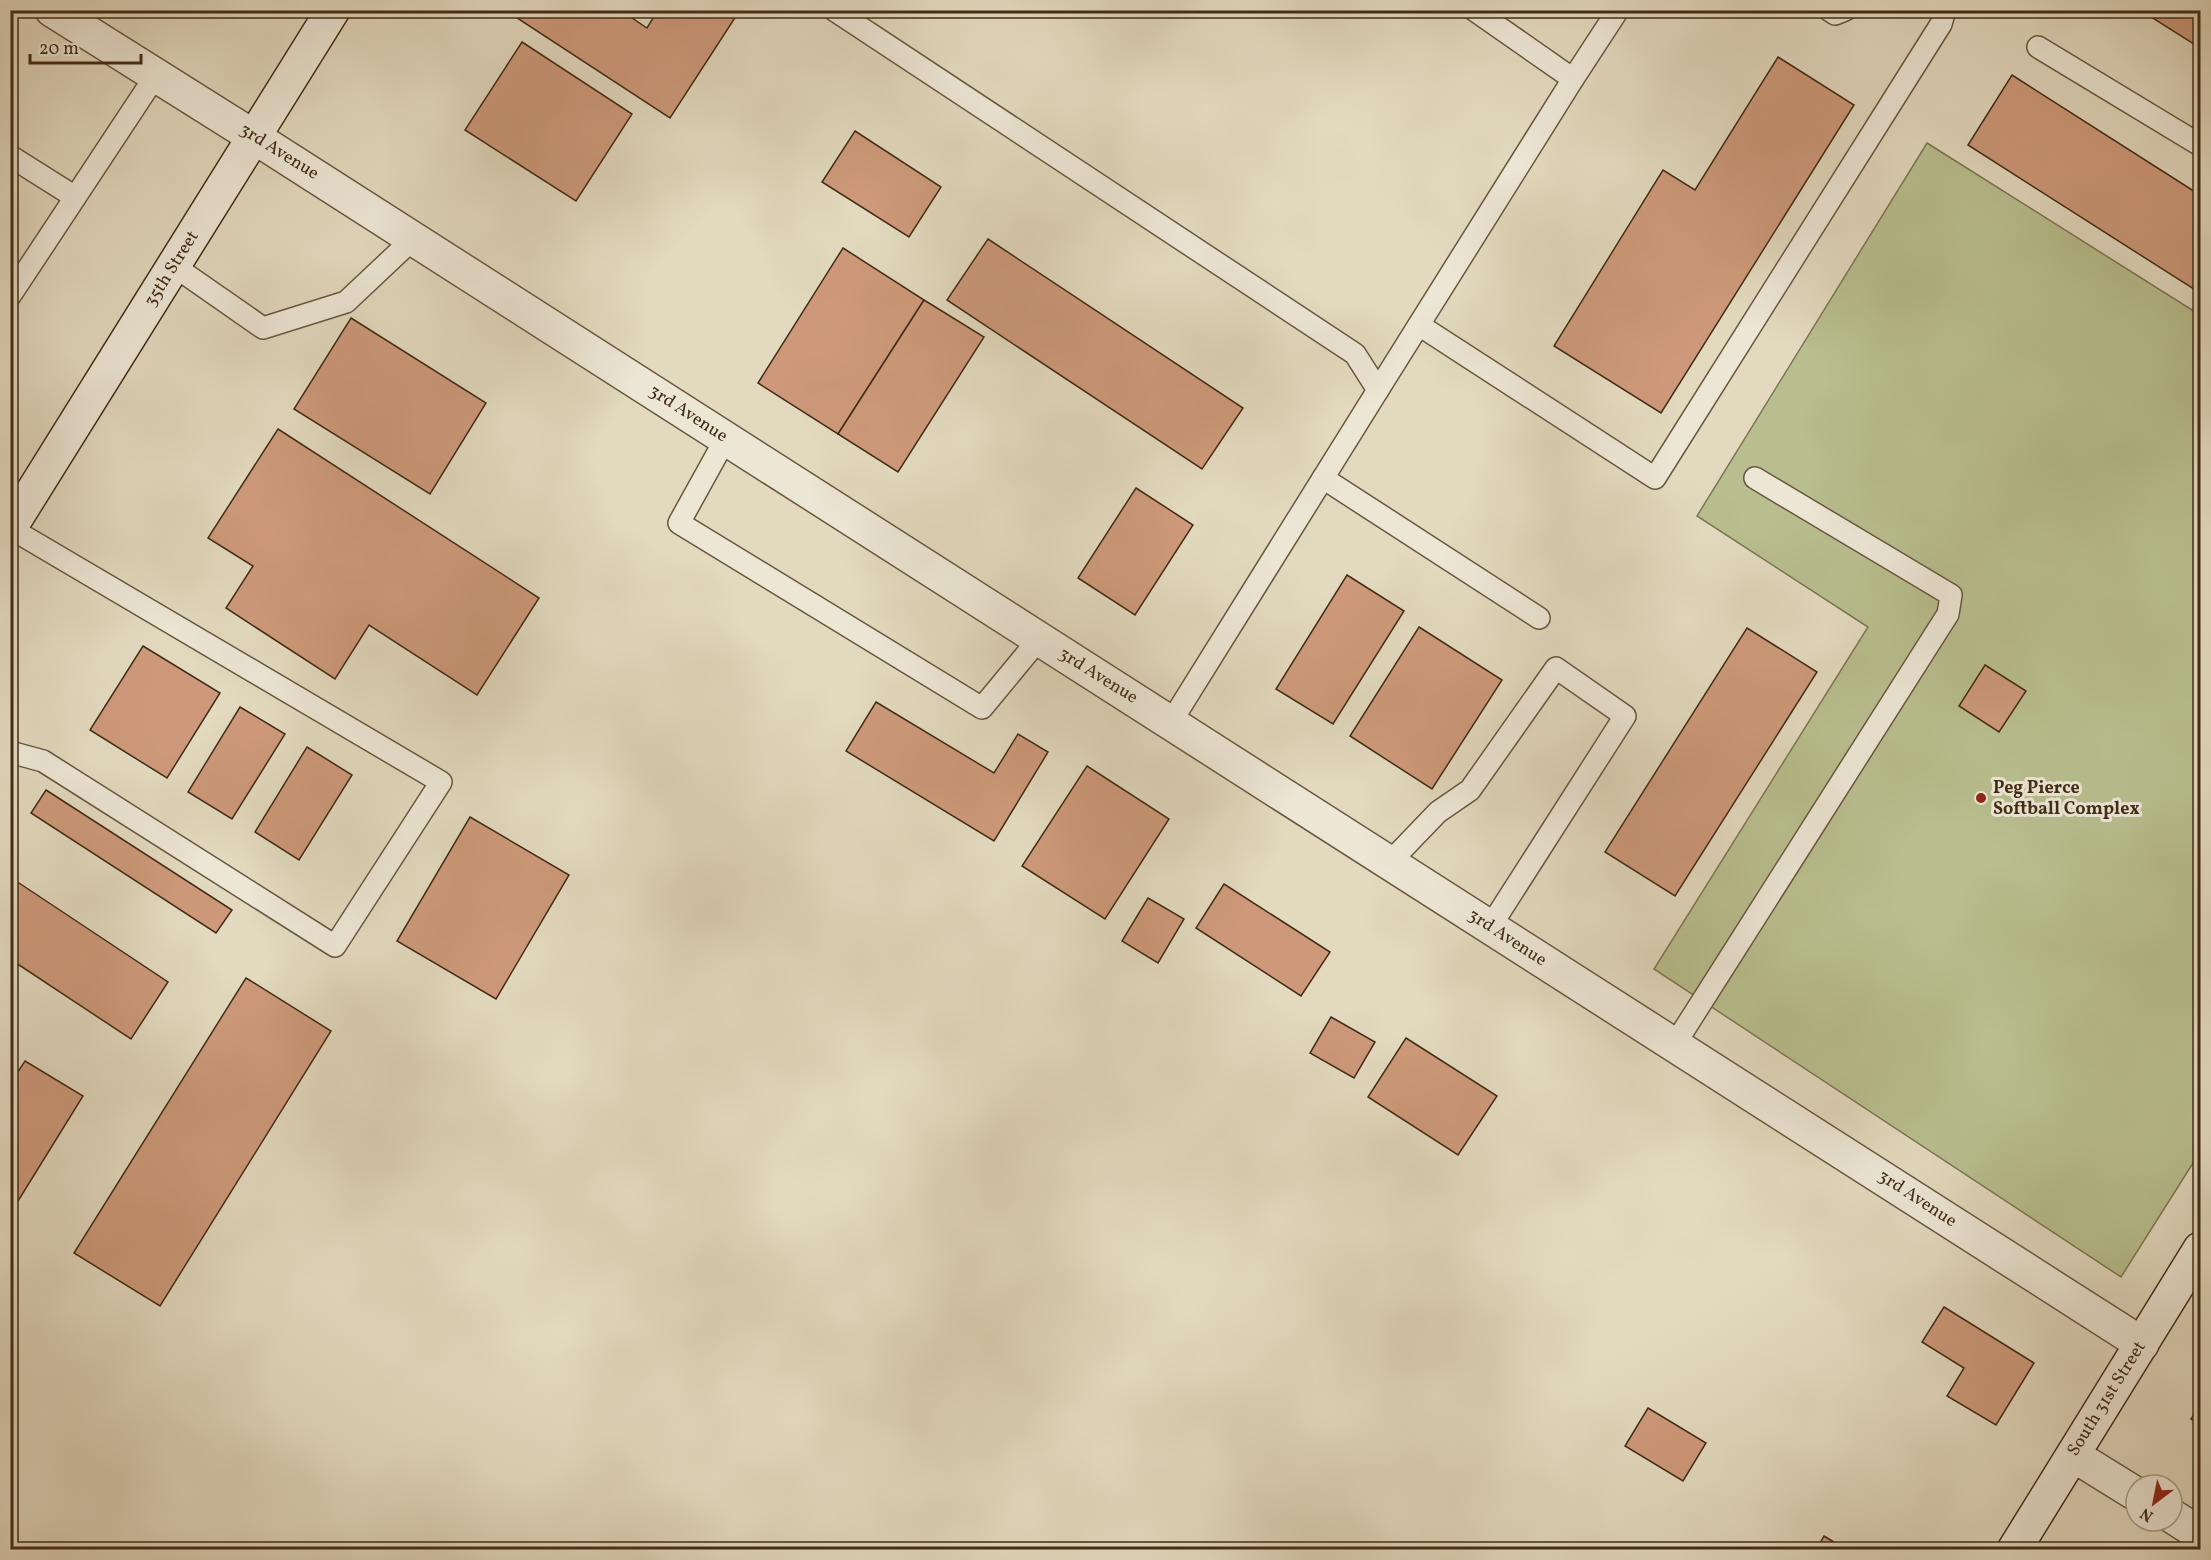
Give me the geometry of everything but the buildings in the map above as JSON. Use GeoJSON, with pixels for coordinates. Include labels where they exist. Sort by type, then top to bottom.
{"type":"FeatureCollection","features":[{"type":"Feature","properties":{"kind":"street","name":"3rd Avenue"},"geometry":{"type":"LineString","coordinates":[[52,10],[414,238],[2142,1344]]}},
{"type":"Feature","properties":{"kind":"street","name":"35th Street"},"geometry":{"type":"LineString","coordinates":[[10,528],[333,10]]}},
{"type":"Feature","properties":{"kind":"street","name":"South 31st Street"},"geometry":{"type":"LineString","coordinates":[[2014,1550],[2200,1249]]}},
{"type":"Feature","properties":{"kind":"street"},"geometry":{"type":"LineString","coordinates":[[2073,1455],[2124,1487]]}},
{"type":"Feature","properties":{"kind":"street"},"geometry":{"type":"LineString","coordinates":[[2184,1524],[2200,1534]]}},
{"type":"Feature","properties":{"kind":"lane"},"geometry":{"type":"LineString","coordinates":[[834,10],[1355,354],[1378,390]]}},
{"type":"Feature","properties":{"kind":"lane"},"geometry":{"type":"LineString","coordinates":[[1474,10],[1573,79]]}},
{"type":"Feature","properties":{"kind":"lane"},"geometry":{"type":"LineString","coordinates":[[1171,722],[1618,10]]}},
{"type":"Feature","properties":{"kind":"lane"},"geometry":{"type":"LineString","coordinates":[[1829,10],[1835,14],[1845,10]]}},
{"type":"Feature","properties":{"kind":"lane"},"geometry":{"type":"LineString","coordinates":[[1419,325],[1655,478],[1941,24],[1945,10]]}},
{"type":"Feature","properties":{"kind":"lane"},"geometry":{"type":"LineString","coordinates":[[2038,47],[2200,145]]}},
{"type":"Feature","properties":{"kind":"lane"},"geometry":{"type":"LineString","coordinates":[[10,296],[156,75]]}},
{"type":"Feature","properties":{"kind":"lane"},"geometry":{"type":"LineString","coordinates":[[10,156],[75,197]]}},
{"type":"Feature","properties":{"kind":"lane"},"geometry":{"type":"LineString","coordinates":[[174,266],[263,328],[346,302],[414,238]]}},
{"type":"Feature","properties":{"kind":"lane"},"geometry":{"type":"LineString","coordinates":[[726,438],[679,523],[982,708],[1039,639]]}},
{"type":"Feature","properties":{"kind":"lane"},"geometry":{"type":"LineString","coordinates":[[1323,478],[1539,618]]}},
{"type":"Feature","properties":{"kind":"lane"},"geometry":{"type":"LineString","coordinates":[[1675,1044],[1948,614],[1950,595],[1755,478]]}},
{"type":"Feature","properties":{"kind":"lane"},"geometry":{"type":"LineString","coordinates":[[10,528],[441,782],[335,946],[43,761],[10,752]]}},
{"type":"Feature","properties":{"kind":"lane"},"geometry":{"type":"LineString","coordinates":[[1389,863],[1438,812],[1470,790],[1556,668],[1625,716],[1490,927]]}},
{"type":"Feature","properties":{"kind":"green space","name":"Peg Pierce Softball Complex"},"geometry":{"type":"Polygon","coordinates":[[[1927,143],[2200,315],[2200,1152],[2121,1277],[1654,969],[1868,627],[1697,516],[1927,143]]]}},
{"type":"Feature","properties":{"kind":"place","name":"Peg Pierce Softball Complex"},"geometry":{"type":"Point","coordinates":[1981,798]}}]}
